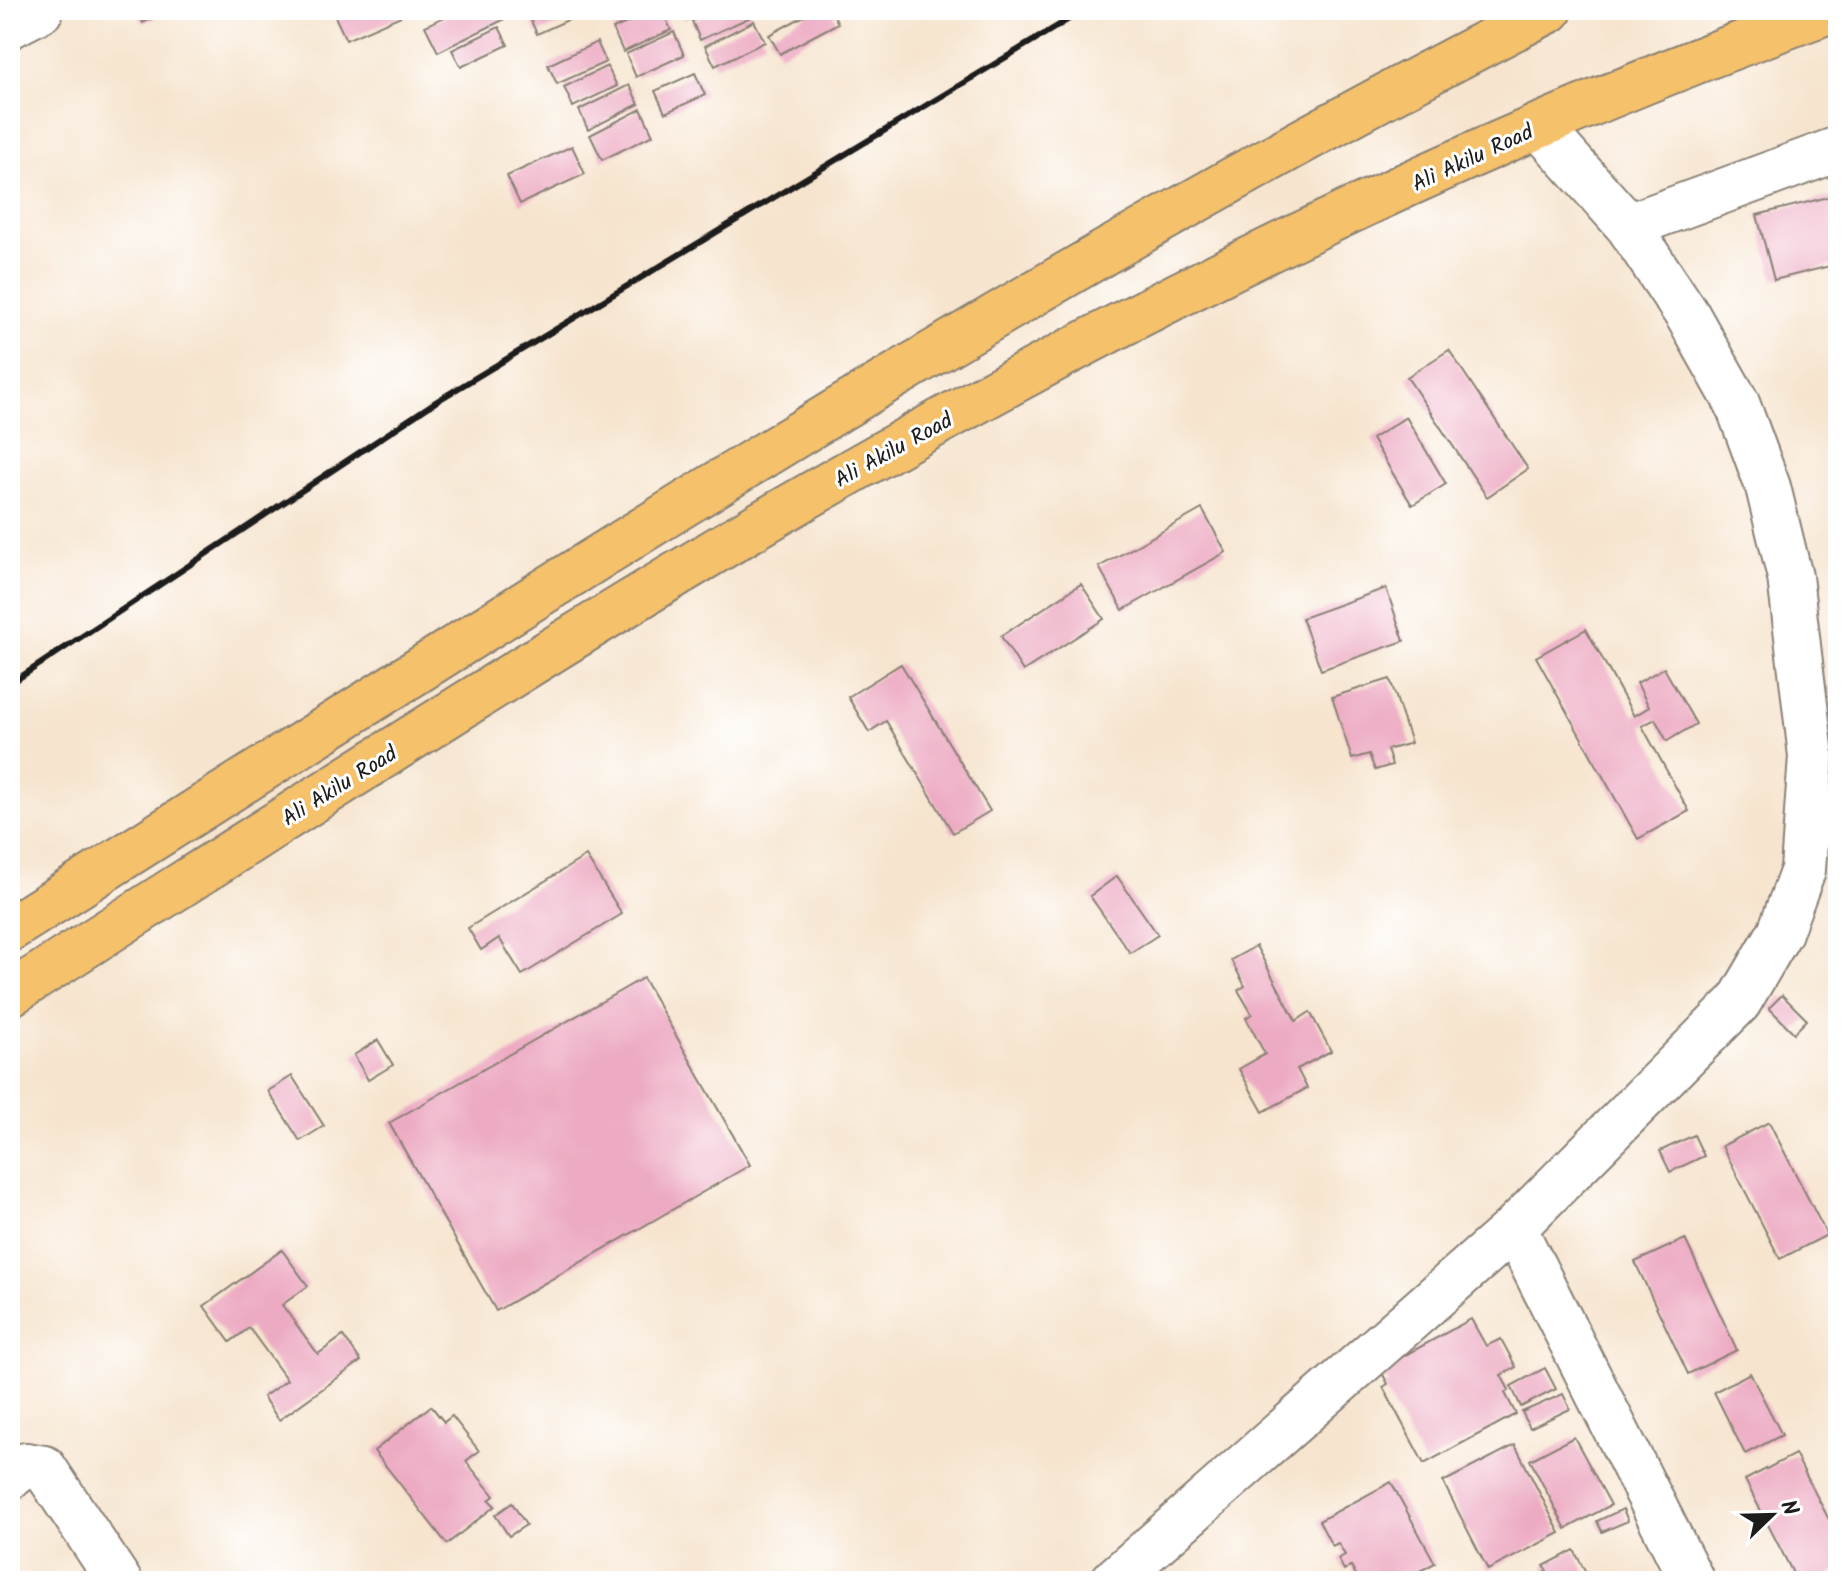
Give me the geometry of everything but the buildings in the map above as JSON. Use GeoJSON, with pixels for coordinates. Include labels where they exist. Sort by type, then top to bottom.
{"type":"FeatureCollection","features":[{"type":"Feature","properties":{"kind":"main road"},"geometry":{"type":"LineString","coordinates":[[10,929],[641,531],[1108,247],[1390,91],[1550,10]]}},
{"type":"Feature","properties":{"kind":"main road","name":"Ali Akilu Road"},"geometry":{"type":"LineString","coordinates":[[10,994],[558,646],[782,511],[989,395],[1252,260],[1539,126],[1832,10]]}},
{"type":"Feature","properties":{"kind":"street"},"geometry":{"type":"LineString","coordinates":[[10,26],[41,10]]}},
{"type":"Feature","properties":{"kind":"street"},"geometry":{"type":"LineString","coordinates":[[1113,1581],[1514,1228],[1739,1002],[1780,932],[1803,870],[1811,756],[1790,577],[1768,487],[1737,403],[1688,316],[1628,226],[1539,126]]}},
{"type":"Feature","properties":{"kind":"street"},"geometry":{"type":"LineString","coordinates":[[1628,226],[1838,149]]}},
{"type":"Feature","properties":{"kind":"street"},"geometry":{"type":"LineString","coordinates":[[1514,1228],[1692,1581]]}},
{"type":"Feature","properties":{"kind":"street"},"geometry":{"type":"LineString","coordinates":[[10,1477],[26,1465],[44,1468],[119,1581]]}},
{"type":"Feature","properties":{"kind":"railway"},"geometry":{"type":"LineString","coordinates":[[10,684],[437,401],[1084,10]]}}]}
